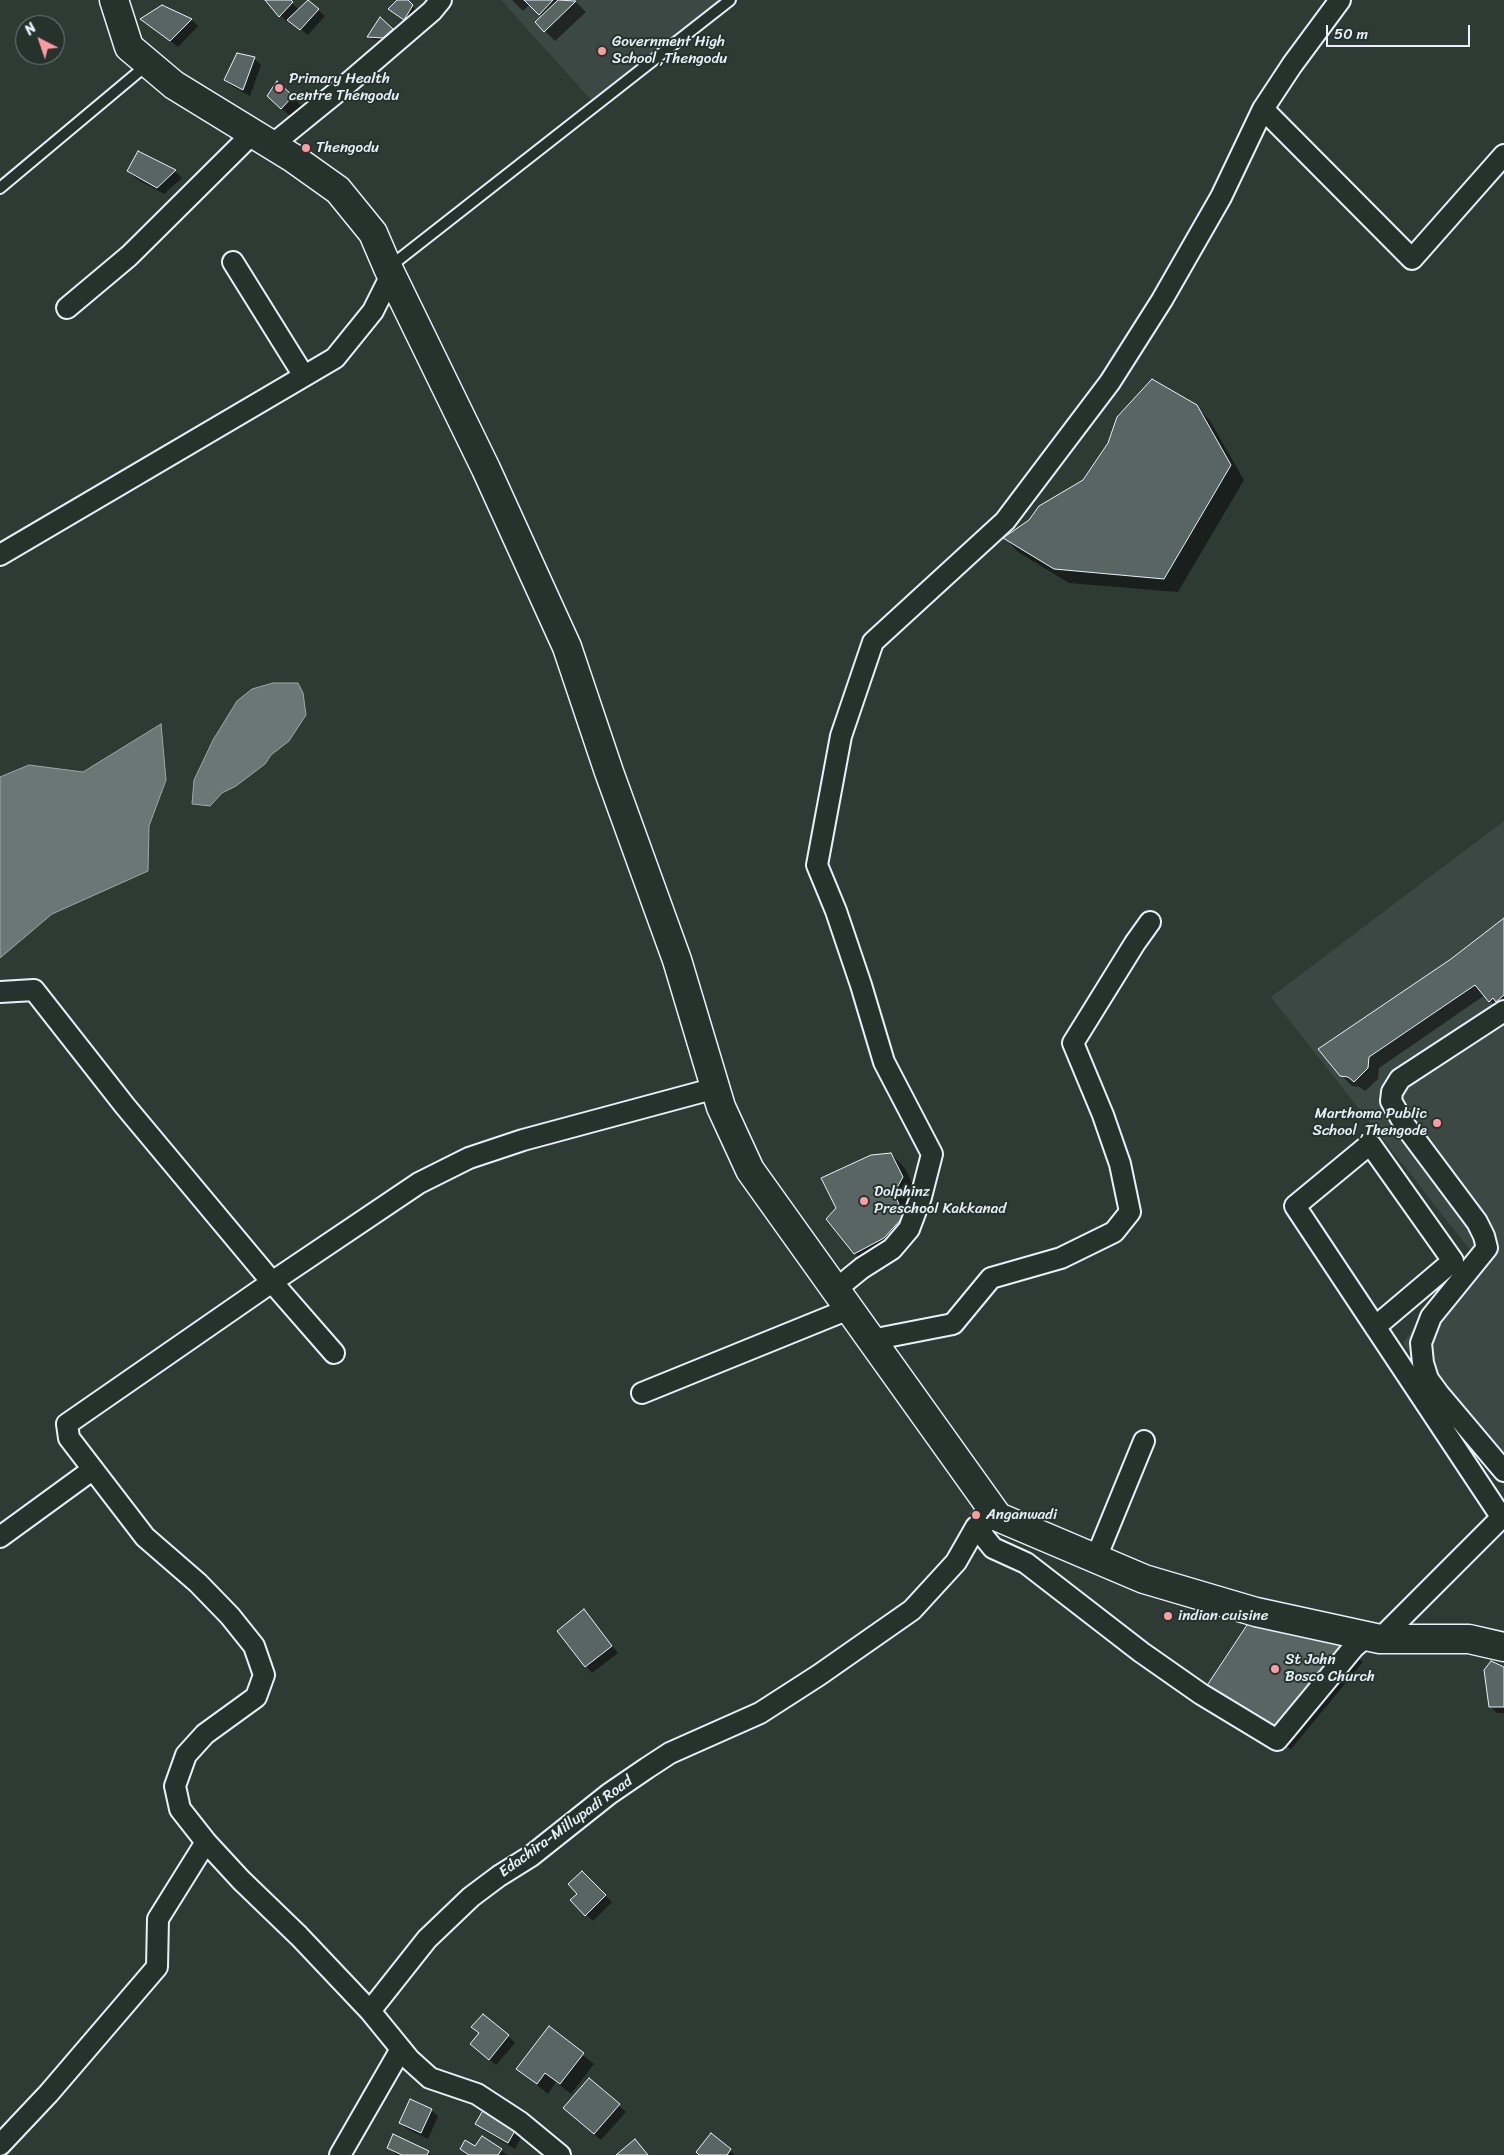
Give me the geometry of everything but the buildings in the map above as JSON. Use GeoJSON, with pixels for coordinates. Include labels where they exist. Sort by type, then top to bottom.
{"type":"FeatureCollection","features":[{"type":"Feature","properties":{"kind":"main road"},"geometry":{"type":"LineString","coordinates":[[114,0],[129,47],[174,85],[338,190],[373,233],[389,272],[486,469],[567,647],[676,960],[721,1107],[750,1170],[871,1340],[987,1522],[1096,1558],[1144,1579],[1256,1612],[1374,1637],[1469,1639],[1504,1647]]}},
{"type":"Feature","properties":{"kind":"street"},"geometry":{"type":"LineString","coordinates":[[67,308],[262,140],[347,84],[432,11],[441,0]]}},
{"type":"Feature","properties":{"kind":"street"},"geometry":{"type":"LineString","coordinates":[[642,1393],[842,1299],[862,1268],[892,1249],[909,1229],[921,1197],[932,1154],[884,1062],[836,911],[817,865],[841,736],[873,642],[1006,522],[1110,382],[1162,300],[1221,197],[1263,109],[1292,65],[1340,0]]}},
{"type":"Feature","properties":{"kind":"street"},"geometry":{"type":"LineString","coordinates":[[1263,109],[1412,259],[1504,155]]}},
{"type":"Feature","properties":{"kind":"street"},"geometry":{"type":"LineString","coordinates":[[233,262],[304,376]]}},
{"type":"Feature","properties":{"kind":"street"},"geometry":{"type":"LineString","coordinates":[[0,554],[335,358],[373,311],[389,272]]}},
{"type":"Feature","properties":{"kind":"street"},"geometry":{"type":"LineString","coordinates":[[871,1340],[953,1324],[991,1278],[1061,1258],[1114,1232],[1130,1212],[1120,1164],[1103,1115],[1073,1044],[1150,922]]}},
{"type":"Feature","properties":{"kind":"street"},"geometry":{"type":"LineString","coordinates":[[0,992],[34,990],[125,1106],[334,1353]]}},
{"type":"Feature","properties":{"kind":"street"},"geometry":{"type":"LineString","coordinates":[[1504,1011],[1400,1080],[1392,1092],[1391,1101],[1406,1127],[1477,1222],[1484,1236],[1487,1248],[1431,1317],[1421,1342],[1423,1363],[1434,1387],[1504,1470]]}},
{"type":"Feature","properties":{"kind":"street"},"geometry":{"type":"LineString","coordinates":[[560,2155],[520,2122],[477,2094],[430,2078],[401,2049],[370,2011],[299,1936],[241,1880],[206,1842],[180,1808],[175,1786],[186,1755],[205,1734],[256,1697],[264,1675],[254,1646],[230,1616],[198,1583],[145,1537],[69,1438],[67,1424],[419,1183],[469,1158],[523,1140],[716,1088]]}},
{"type":"Feature","properties":{"kind":"street"},"geometry":{"type":"LineString","coordinates":[[987,1522],[993,1548],[1026,1563],[1141,1652],[1201,1694],[1278,1740],[1354,1647],[1374,1637],[1503,1516],[1375,1327],[1294,1206],[1370,1144],[1453,1261],[1375,1327]]}},
{"type":"Feature","properties":{"kind":"street"},"geometry":{"type":"LineString","coordinates":[[1096,1558],[1144,1441]]}},
{"type":"Feature","properties":{"kind":"street"},"geometry":{"type":"LineString","coordinates":[[0,1537],[92,1470]]}},
{"type":"Feature","properties":{"kind":"street","name":"Edachira-Millupadi Road"},"geometry":{"type":"LineString","coordinates":[[370,2011],[427,1939],[471,1897],[499,1876],[531,1856],[609,1794],[670,1753],[760,1713],[819,1675],[912,1610],[956,1562],[987,1522]]}},
{"type":"Feature","properties":{"kind":"street"},"geometry":{"type":"LineString","coordinates":[[0,2145],[49,2093],[157,1967],[158,1919],[206,1842]]}},
{"type":"Feature","properties":{"kind":"street"},"geometry":{"type":"LineString","coordinates":[[340,2155],[401,2049]]}},
{"type":"Feature","properties":{"kind":"lane"},"geometry":{"type":"LineString","coordinates":[[389,272],[730,0]]}},
{"type":"Feature","properties":{"kind":"lane"},"geometry":{"type":"LineString","coordinates":[[0,188],[148,63]]}},
{"type":"Feature","properties":{"kind":"shaded area","name":"Government High School ,Thengodu"},"geometry":{"type":"Polygon","coordinates":[[[501,0],[723,0],[593,102],[501,0]]]}},
{"type":"Feature","properties":{"kind":"shaded area"},"geometry":{"type":"Polygon","coordinates":[[[273,683],[298,683],[303,693],[306,715],[289,741],[271,755],[265,764],[236,786],[222,793],[210,806],[192,804],[194,780],[213,740],[237,701],[252,689],[273,683]]]}},
{"type":"Feature","properties":{"kind":"shaded area"},"geometry":{"type":"Polygon","coordinates":[[[161,724],[166,780],[149,826],[148,871],[52,914],[0,958],[0,777],[29,765],[83,772],[161,724]]]}},
{"type":"Feature","properties":{"kind":"shaded area","name":"Marthoma Public School ,Thengode"},"geometry":{"type":"Polygon","coordinates":[[[1504,821],[1504,1486],[1403,1343],[1470,1250],[1271,997],[1504,821]]]}},
{"type":"Feature","properties":{"kind":"place","name":"Government High School ,Thengodu"},"geometry":{"type":"Point","coordinates":[602,51]}},
{"type":"Feature","properties":{"kind":"place","name":"Primary Health centre Thengodu"},"geometry":{"type":"Point","coordinates":[279,88]}},
{"type":"Feature","properties":{"kind":"place","name":"Thengodu"},"geometry":{"type":"Point","coordinates":[306,148]}},
{"type":"Feature","properties":{"kind":"place","name":"Marthoma Public School ,Thengode"},"geometry":{"type":"Point","coordinates":[1437,1123]}},
{"type":"Feature","properties":{"kind":"place","name":"Dolphinz Preschool Kakkanad"},"geometry":{"type":"Point","coordinates":[864,1201]}},
{"type":"Feature","properties":{"kind":"place","name":"Anganwadi"},"geometry":{"type":"Point","coordinates":[976,1515]}},
{"type":"Feature","properties":{"kind":"place","name":"indian cuisine"},"geometry":{"type":"Point","coordinates":[1168,1616]}},
{"type":"Feature","properties":{"kind":"place","name":"St John Bosco Church"},"geometry":{"type":"Point","coordinates":[1275,1669]}}]}
